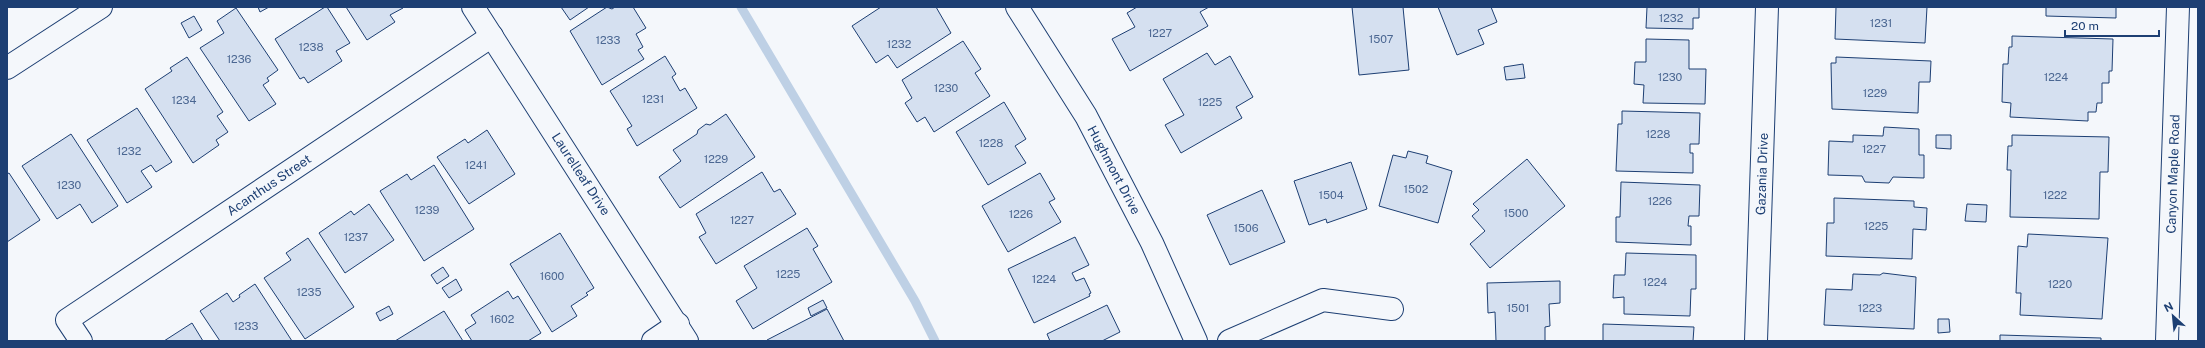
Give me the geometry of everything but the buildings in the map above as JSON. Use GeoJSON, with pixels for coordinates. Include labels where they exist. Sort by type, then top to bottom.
{"type":"FeatureCollection","features":[{"type":"Feature","properties":{"kind":"street"},"geometry":{"type":"LineString","coordinates":[[7,68],[101,7]]}},
{"type":"Feature","properties":{"kind":"street","name":"Laurelleaf Drive"},"geometry":{"type":"LineString","coordinates":[[473,7],[682,332]]}},
{"type":"Feature","properties":{"kind":"street","name":"Hughmont Drive"},"geometry":{"type":"LineString","coordinates":[[1017,7],[1086,116],[1152,243],[1196,341]]}},
{"type":"Feature","properties":{"kind":"street","name":"Gazania Drive"},"geometry":{"type":"LineString","coordinates":[[1756,341],[1768,7]]}},
{"type":"Feature","properties":{"kind":"street","name":"Canyon Maple Road"},"geometry":{"type":"LineString","coordinates":[[2167,341],[2178,7]]}},
{"type":"Feature","properties":{"kind":"street","name":"Acanthus Street"},"geometry":{"type":"LineString","coordinates":[[81,341],[67,320],[492,36]]}},
{"type":"Feature","properties":{"kind":"street"},"geometry":{"type":"LineString","coordinates":[[1229,341],[1322,300],[1392,309]]}},
{"type":"Feature","properties":{"kind":"street"},"geometry":{"type":"LineString","coordinates":[[653,341],[682,332]]}},
{"type":"Feature","properties":{"kind":"waterway"},"geometry":{"type":"LineString","coordinates":[[741,7],[915,301],[935,341]]}}]}
